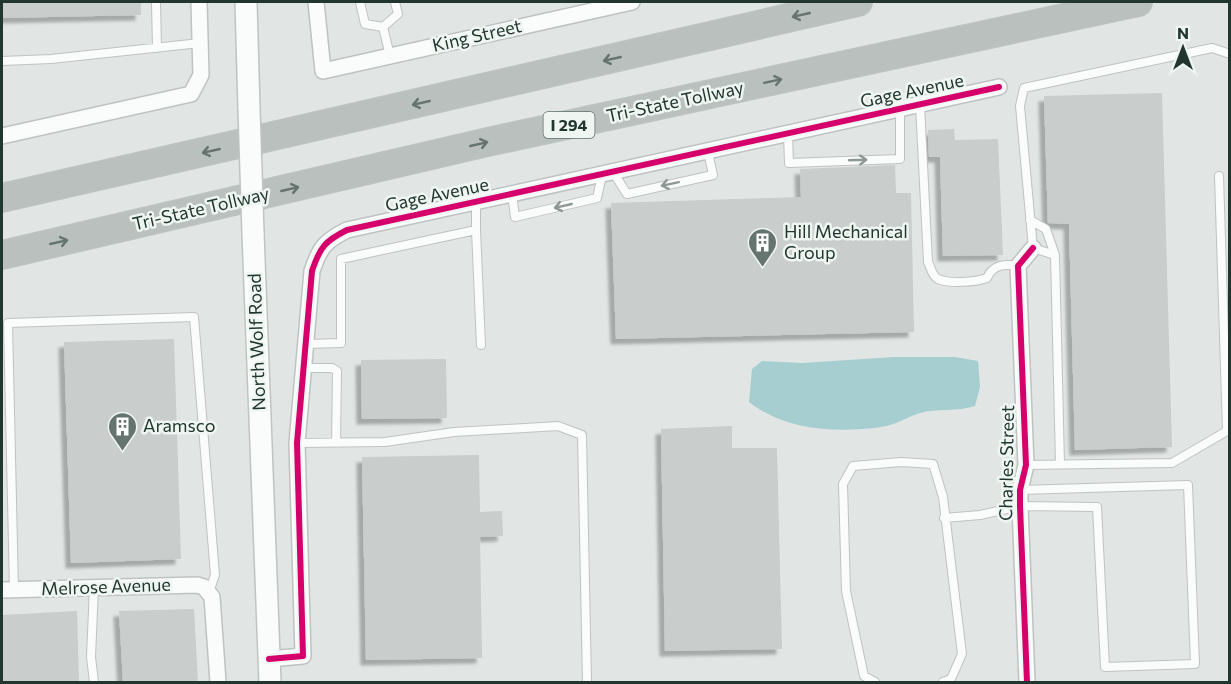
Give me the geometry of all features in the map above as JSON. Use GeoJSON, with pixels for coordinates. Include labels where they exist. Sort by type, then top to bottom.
{"type":"FeatureCollection","features":[{"type":"Feature","properties":{"kind":"highway"},"geometry":{"type":"LineString","coordinates":[[2,198],[858,2]]}},
{"type":"Feature","properties":{"kind":"highway","name":"Tri-State Tollway"},"geometry":{"type":"LineString","coordinates":[[2,255],[492,141],[1138,2]]}},
{"type":"Feature","properties":{"kind":"main road","name":"North Wolf Road"},"geometry":{"type":"LineString","coordinates":[[246,2],[252,234],[270,682]]}},
{"type":"Feature","properties":{"kind":"street"},"geometry":{"type":"LineString","coordinates":[[2,136],[190,94],[201,75],[199,2]]}},
{"type":"Feature","properties":{"kind":"street","name":"King Street"},"geometry":{"type":"LineString","coordinates":[[316,2],[323,71],[625,2]]}},
{"type":"Feature","properties":{"kind":"street","name":"Gage Avenue"},"geometry":{"type":"LineString","coordinates":[[270,659],[303,656],[297,443],[312,272],[318,254],[328,240],[347,230],[999,87]]}},
{"type":"Feature","properties":{"kind":"street"},"geometry":{"type":"LineString","coordinates":[[1018,266],[1033,248]]}},
{"type":"Feature","properties":{"kind":"street","name":"Charles Street"},"geometry":{"type":"LineString","coordinates":[[1018,266],[1026,465],[1020,498],[1027,682]]}},
{"type":"Feature","properties":{"kind":"street","name":"Melrose Avenue"},"geometry":{"type":"LineString","coordinates":[[8,590],[197,585],[209,592]]}},
{"type":"Feature","properties":{"kind":"street"},"geometry":{"type":"LineString","coordinates":[[209,592],[213,603],[218,682]]}},
{"type":"Feature","properties":{"kind":"lane"},"geometry":{"type":"LineString","coordinates":[[156,2],[157,48]]}},
{"type":"Feature","properties":{"kind":"lane"},"geometry":{"type":"LineString","coordinates":[[360,2],[365,24],[383,27]]}},
{"type":"Feature","properties":{"kind":"lane"},"geometry":{"type":"LineString","coordinates":[[383,27],[398,14],[395,2]]}},
{"type":"Feature","properties":{"kind":"lane"},"geometry":{"type":"LineString","coordinates":[[383,27],[390,56]]}},
{"type":"Feature","properties":{"kind":"lane"},"geometry":{"type":"LineString","coordinates":[[2,61],[51,59],[200,43]]}},
{"type":"Feature","properties":{"kind":"lane"},"geometry":{"type":"LineString","coordinates":[[1055,255],[1033,248],[1020,106],[1024,88],[1212,48],[1230,54]]}},
{"type":"Feature","properties":{"kind":"lane"},"geometry":{"type":"LineString","coordinates":[[920,105],[928,262],[933,275],[939,280],[980,281],[987,278],[991,269],[1018,266]]}},
{"type":"Feature","properties":{"kind":"lane"},"geometry":{"type":"LineString","coordinates":[[788,134],[789,163],[900,159],[900,109]]}},
{"type":"Feature","properties":{"kind":"lane"},"geometry":{"type":"LineString","coordinates":[[512,194],[515,217],[597,198],[608,173],[627,194],[713,175],[708,152]]}},
{"type":"Feature","properties":{"kind":"lane"},"geometry":{"type":"LineString","coordinates":[[1026,465],[1172,463],[1227,431],[1219,176]]}},
{"type":"Feature","properties":{"kind":"lane"},"geometry":{"type":"LineString","coordinates":[[476,202],[481,345]]}},
{"type":"Feature","properties":{"kind":"lane"},"geometry":{"type":"LineString","coordinates":[[1030,220],[1046,229],[1055,255],[1060,464]]}},
{"type":"Feature","properties":{"kind":"lane"},"geometry":{"type":"LineString","coordinates":[[306,344],[341,343],[341,259],[476,230]]}},
{"type":"Feature","properties":{"kind":"lane"},"geometry":{"type":"LineString","coordinates":[[8,590],[8,322],[194,317],[215,575],[209,592]]}},
{"type":"Feature","properties":{"kind":"lane"},"geometry":{"type":"LineString","coordinates":[[304,368],[332,368],[337,371],[336,443]]}},
{"type":"Feature","properties":{"kind":"lane"},"geometry":{"type":"LineString","coordinates":[[297,443],[385,442],[454,432],[558,426],[582,435],[587,682]]}},
{"type":"Feature","properties":{"kind":"lane"},"geometry":{"type":"LineString","coordinates":[[875,682],[864,676],[846,591],[843,484],[853,466],[901,462],[933,464],[943,497],[962,654],[951,679],[943,682]]}},
{"type":"Feature","properties":{"kind":"lane"},"geometry":{"type":"LineString","coordinates":[[944,518],[980,515],[1020,498],[1188,485],[1195,664],[1105,667],[1097,507],[1020,498]]}},
{"type":"Feature","properties":{"kind":"lane"},"geometry":{"type":"LineString","coordinates":[[94,587],[91,657],[94,682]]}},
{"type":"Feature","properties":{"kind":"water"},"geometry":{"type":"Polygon","coordinates":[[[894,357],[955,357],[978,361],[980,387],[975,406],[927,412],[892,425],[847,430],[812,428],[795,424],[763,412],[749,402],[752,369],[762,361],[802,363],[894,357]]]}},
{"type":"Feature","properties":{"kind":"building"},"geometry":{"type":"Polygon","coordinates":[[[2,2],[141,2],[141,15],[2,18],[2,2]]]}},
{"type":"Feature","properties":{"kind":"building"},"geometry":{"type":"Polygon","coordinates":[[[1162,93],[1172,447],[1075,450],[1069,224],[1048,223],[1044,96],[1162,93]]]}},
{"type":"Feature","properties":{"kind":"building"},"geometry":{"type":"Polygon","coordinates":[[[954,129],[955,140],[998,139],[1003,255],[943,256],[940,157],[929,157],[928,130],[954,129]]]}},
{"type":"Feature","properties":{"kind":"building","name":"Hill Mechanical Group"},"geometry":{"type":"Polygon","coordinates":[[[895,165],[896,193],[911,193],[914,332],[616,339],[611,203],[801,197],[800,169],[895,165]]]}},
{"type":"Feature","properties":{"kind":"building","name":"Aramsco"},"geometry":{"type":"Polygon","coordinates":[[[174,339],[181,559],[71,563],[64,342],[174,339]]]}},
{"type":"Feature","properties":{"kind":"building"},"geometry":{"type":"Polygon","coordinates":[[[446,359],[447,418],[362,419],[361,360],[446,359]]]}},
{"type":"Feature","properties":{"kind":"building"},"geometry":{"type":"Polygon","coordinates":[[[732,426],[732,448],[777,448],[782,649],[665,651],[661,429],[732,426]]]}},
{"type":"Feature","properties":{"kind":"building"},"geometry":{"type":"Polygon","coordinates":[[[479,455],[480,512],[502,511],[503,536],[480,537],[482,658],[366,660],[362,457],[479,455]]]}},
{"type":"Feature","properties":{"kind":"building"},"geometry":{"type":"Polygon","coordinates":[[[194,609],[198,682],[123,682],[119,611],[194,609]]]}},
{"type":"Feature","properties":{"kind":"building"},"geometry":{"type":"Polygon","coordinates":[[[77,611],[79,682],[2,682],[2,615],[77,611]]]}},
{"type":"Feature","properties":{"kind":"cycle path"},"geometry":{"type":"LineString","coordinates":[[269,659],[303,656],[297,443],[312,271],[321,250],[328,241],[347,230],[999,87]]}},
{"type":"Feature","properties":{"kind":"cycle path"},"geometry":{"type":"LineString","coordinates":[[1027,682],[1020,506],[1020,490],[1026,465],[1018,266],[1033,248]]}},
{"type":"Feature","properties":{"kind":"place","name":"Hill Mechanical Group"},"geometry":{"type":"Point","coordinates":[763,268]}},
{"type":"Feature","properties":{"kind":"place","name":"Aramsco"},"geometry":{"type":"Point","coordinates":[122,452]}}]}
